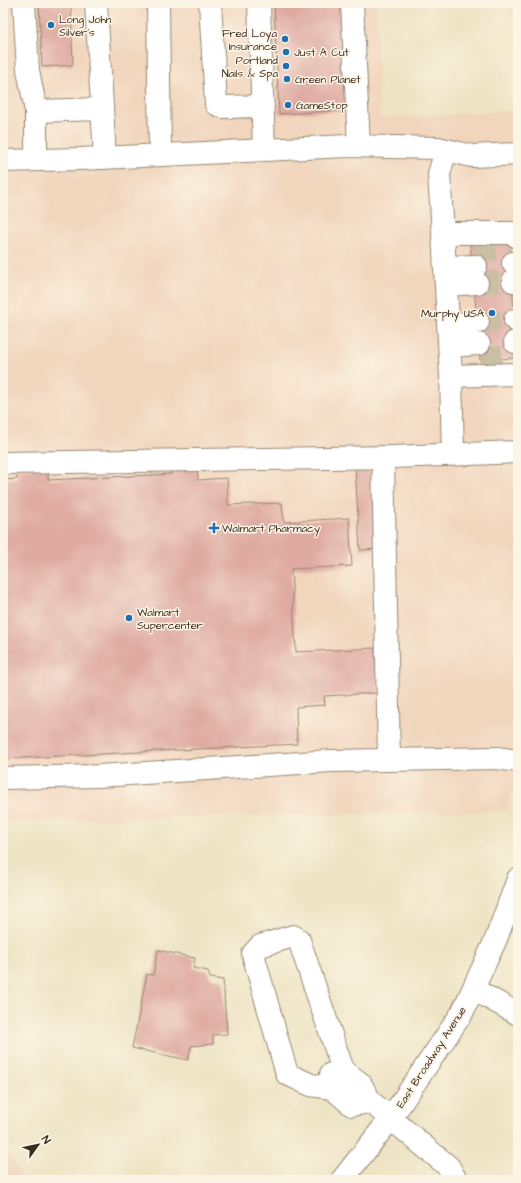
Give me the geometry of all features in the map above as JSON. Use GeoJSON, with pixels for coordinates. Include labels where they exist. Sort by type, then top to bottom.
{"type":"FeatureCollection","features":[{"type":"Feature","properties":{"kind":"street"},"geometry":{"type":"LineString","coordinates":[[24,3],[28,70],[36,110],[36,160]]}},
{"type":"Feature","properties":{"kind":"street"},"geometry":{"type":"LineString","coordinates":[[96,3],[105,158]]}},
{"type":"Feature","properties":{"kind":"street"},"geometry":{"type":"LineString","coordinates":[[158,3],[160,155]]}},
{"type":"Feature","properties":{"kind":"street"},"geometry":{"type":"LineString","coordinates":[[210,3],[216,104],[223,107],[263,106]]}},
{"type":"Feature","properties":{"kind":"street"},"geometry":{"type":"LineString","coordinates":[[259,3],[264,150]]}},
{"type":"Feature","properties":{"kind":"street"},"geometry":{"type":"LineString","coordinates":[[352,3],[359,146]]}},
{"type":"Feature","properties":{"kind":"street"},"geometry":{"type":"LineString","coordinates":[[36,110],[102,109]]}},
{"type":"Feature","properties":{"kind":"street"},"geometry":{"type":"LineString","coordinates":[[3,161],[105,158],[359,146],[438,148],[472,156],[518,154]]}},
{"type":"Feature","properties":{"kind":"street"},"geometry":{"type":"LineString","coordinates":[[446,150],[439,174],[450,360],[453,454]]}},
{"type":"Feature","properties":{"kind":"street"},"geometry":{"type":"LineString","coordinates":[[444,259],[511,234],[516,261]]}},
{"type":"Feature","properties":{"kind":"street"},"geometry":{"type":"LineString","coordinates":[[444,259],[476,266],[444,259]]}},
{"type":"Feature","properties":{"kind":"street"},"geometry":{"type":"LineString","coordinates":[[448,324],[478,322]]}},
{"type":"Feature","properties":{"kind":"street"},"geometry":{"type":"LineString","coordinates":[[450,360],[479,351]]}},
{"type":"Feature","properties":{"kind":"street"},"geometry":{"type":"LineString","coordinates":[[450,360],[517,354]]}},
{"type":"Feature","properties":{"kind":"street"},"geometry":{"type":"LineString","coordinates":[[3,464],[383,457],[518,452]]}},
{"type":"Feature","properties":{"kind":"street"},"geometry":{"type":"LineString","coordinates":[[383,457],[389,760]]}},
{"type":"Feature","properties":{"kind":"street"},"geometry":{"type":"LineString","coordinates":[[3,778],[98,776],[332,761],[496,758],[518,761]]}},
{"type":"Feature","properties":{"kind":"street","name":"East Broadway Avenue"},"geometry":{"type":"LineString","coordinates":[[342,1180],[391,1118],[462,1013],[496,939],[518,879]]}},
{"type":"Feature","properties":{"kind":"street"},"geometry":{"type":"LineString","coordinates":[[338,1079],[299,940],[293,936],[260,946],[253,954],[287,1074],[311,1085],[338,1079],[360,1083],[371,1102],[449,1167],[456,1180]]}},
{"type":"Feature","properties":{"kind":"street"},"geometry":{"type":"LineString","coordinates":[[473,989],[518,1014]]}},
{"type":"Feature","properties":{"kind":"shaded area"},"geometry":{"type":"Polygon","coordinates":[[[3,3],[376,3],[380,118],[518,110],[518,773],[506,811],[3,821],[3,3]]]}},
{"type":"Feature","properties":{"kind":"shaded area"},"geometry":{"type":"Polygon","coordinates":[[[3,1146],[24,1180],[3,1180],[3,1146]]]}},
{"type":"Feature","properties":{"kind":"building"},"geometry":{"type":"Polygon","coordinates":[[[274,3],[346,3],[351,110],[279,114],[274,3]]]}},
{"type":"Feature","properties":{"kind":"building"},"geometry":{"type":"Polygon","coordinates":[[[71,4],[73,65],[42,67],[39,5],[71,4]]]}},
{"type":"Feature","properties":{"kind":"building"},"geometry":{"type":"Polygon","coordinates":[[[509,235],[517,358],[480,360],[470,237],[509,235]]]}},
{"type":"Feature","properties":{"kind":"building"},"geometry":{"type":"Polygon","coordinates":[[[375,465],[380,549],[360,550],[355,466],[375,465]]]}},
{"type":"Feature","properties":{"kind":"building"},"geometry":{"type":"Polygon","coordinates":[[[197,467],[198,480],[227,478],[228,505],[282,503],[284,522],[349,518],[352,566],[291,569],[296,652],[375,648],[378,693],[324,696],[325,705],[296,707],[297,744],[3,759],[3,480],[17,479],[17,469],[48,468],[48,480],[171,474],[171,468],[197,467]]]}},
{"type":"Feature","properties":{"kind":"building"},"geometry":{"type":"Polygon","coordinates":[[[158,950],[195,958],[193,968],[208,971],[210,978],[223,980],[227,1034],[213,1035],[213,1044],[191,1046],[188,1060],[132,1048],[147,974],[153,975],[158,950]]]}},
{"type":"Feature","properties":{"kind":"tunnel"},"geometry":{"type":"LineString","coordinates":[[475,250],[512,249]]}},
{"type":"Feature","properties":{"kind":"tunnel"},"geometry":{"type":"LineString","coordinates":[[477,283],[513,281]]}},
{"type":"Feature","properties":{"kind":"tunnel"},"geometry":{"type":"LineString","coordinates":[[478,322],[515,320]]}},
{"type":"Feature","properties":{"kind":"tunnel"},"geometry":{"type":"LineString","coordinates":[[480,358],[517,356]]}},
{"type":"Feature","properties":{"kind":"place","name":"Long John Silver's"},"geometry":{"type":"Point","coordinates":[51,25]}},
{"type":"Feature","properties":{"kind":"place","name":"Fred Loya Insurance"},"geometry":{"type":"Point","coordinates":[285,39]}},
{"type":"Feature","properties":{"kind":"place","name":"Just A Cut"},"geometry":{"type":"Point","coordinates":[286,52]}},
{"type":"Feature","properties":{"kind":"place","name":"Portland Nails & Spa"},"geometry":{"type":"Point","coordinates":[286,66]}},
{"type":"Feature","properties":{"kind":"place","name":"Green Planet"},"geometry":{"type":"Point","coordinates":[287,79]}},
{"type":"Feature","properties":{"kind":"place","name":"GameStop"},"geometry":{"type":"Point","coordinates":[288,105]}},
{"type":"Feature","properties":{"kind":"place","name":"Murphy USA"},"geometry":{"type":"Point","coordinates":[492,313]}},
{"type":"Feature","properties":{"kind":"place","name":"Walmart Pharmacy"},"geometry":{"type":"Point","coordinates":[214,528]}},
{"type":"Feature","properties":{"kind":"place","name":"Walmart Supercenter"},"geometry":{"type":"Point","coordinates":[129,618]}}]}
